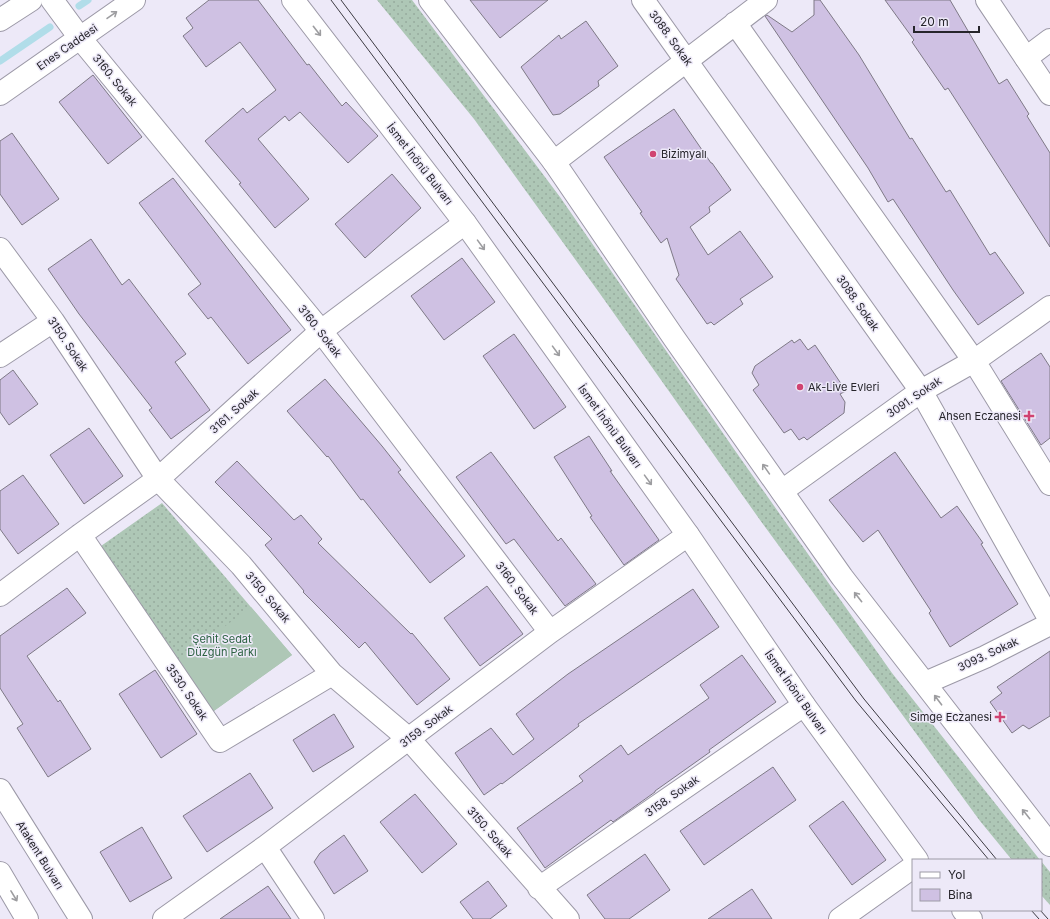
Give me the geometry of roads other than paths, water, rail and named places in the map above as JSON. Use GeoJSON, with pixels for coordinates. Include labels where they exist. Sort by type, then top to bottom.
{"type":"FeatureCollection","features":[{"type":"Feature","properties":{"kind":"street"},"geometry":{"type":"LineString","coordinates":[[0,20],[31,0]]}},
{"type":"Feature","properties":{"kind":"street","name":"3160. Sokak"},"geometry":{"type":"LineString","coordinates":[[52,0],[80,38],[321,331],[550,632]]}},
{"type":"Feature","properties":{"kind":"street","name":"Enes Caddesi"},"geometry":{"type":"LineString","coordinates":[[0,94],[134,0]]}},
{"type":"Feature","properties":{"kind":"street","name":"İsmet İnönü Bulvarı"},"geometry":{"type":"LineString","coordinates":[[293,0],[465,222],[688,535],[804,705],[916,859]]}},
{"type":"Feature","properties":{"kind":"street"},"geometry":{"type":"LineString","coordinates":[[430,0],[554,162],[674,338],[842,577],[1050,845]]}},
{"type":"Feature","properties":{"kind":"street","name":"3088. Sokak"},"geometry":{"type":"LineString","coordinates":[[643,0],[921,391],[1050,620]]}},
{"type":"Feature","properties":{"kind":"street"},"geometry":{"type":"LineString","coordinates":[[554,162],[766,0]]}},
{"type":"Feature","properties":{"kind":"street"},"geometry":{"type":"LineString","coordinates":[[987,0],[1050,94]]}},
{"type":"Feature","properties":{"kind":"street"},"geometry":{"type":"LineString","coordinates":[[735,23],[974,361],[1050,484]]}},
{"type":"Feature","properties":{"kind":"street"},"geometry":{"type":"LineString","coordinates":[[1026,58],[1050,40]]}},
{"type":"Feature","properties":{"kind":"street","name":"3161. Sokak"},"geometry":{"type":"LineString","coordinates":[[0,595],[158,479],[321,331],[465,222]]}},
{"type":"Feature","properties":{"kind":"street","name":"3150. Sokak"},"geometry":{"type":"LineString","coordinates":[[0,249],[53,321],[158,479],[241,565],[332,674],[409,738],[539,888],[568,919]]}},
{"type":"Feature","properties":{"kind":"street","name":"3091. Sokak"},"geometry":{"type":"LineString","coordinates":[[782,491],[921,391],[974,361],[1050,307]]}},
{"type":"Feature","properties":{"kind":"street"},"geometry":{"type":"LineString","coordinates":[[0,356],[53,321]]}},
{"type":"Feature","properties":{"kind":"street","name":"3530. Sokak"},"geometry":{"type":"LineString","coordinates":[[80,535],[220,741],[332,674]]}},
{"type":"Feature","properties":{"kind":"street","name":"3159. Sokak"},"geometry":{"type":"LineString","coordinates":[[164,919],[265,847],[550,632],[688,535]]}},
{"type":"Feature","properties":{"kind":"street","name":"3093. Sokak"},"geometry":{"type":"LineString","coordinates":[[925,683],[985,657],[1050,624]]}},
{"type":"Feature","properties":{"kind":"street","name":"3158. Sokak"},"geometry":{"type":"LineString","coordinates":[[539,888],[804,705]]}},
{"type":"Feature","properties":{"kind":"street","name":"Atakent Bulvarı"},"geometry":{"type":"LineString","coordinates":[[0,790],[81,919]]}},
{"type":"Feature","properties":{"kind":"street"},"geometry":{"type":"LineString","coordinates":[[265,847],[313,919]]}},
{"type":"Feature","properties":{"kind":"street"},"geometry":{"type":"LineString","coordinates":[[840,919],[912,868]]}},
{"type":"Feature","properties":{"kind":"street"},"geometry":{"type":"LineString","coordinates":[[0,873],[28,919]]}},
{"type":"Feature","properties":{"kind":"street"},"geometry":{"type":"LineString","coordinates":[[964,911],[971,919]]}},
{"type":"Feature","properties":{"kind":"waterway"},"geometry":{"type":"LineString","coordinates":[[79,6],[88,0]]}},
{"type":"Feature","properties":{"kind":"waterway"},"geometry":{"type":"LineString","coordinates":[[0,61],[50,27]]}},
{"type":"Feature","properties":{"kind":"tram line"},"geometry":{"type":"LineString","coordinates":[[331,0],[856,701],[988,859]]}},
{"type":"Feature","properties":{"kind":"tram line"},"geometry":{"type":"LineString","coordinates":[[341,0],[864,699],[996,859]]}},
{"type":"Feature","properties":{"kind":"tram line"},"geometry":{"type":"LineString","coordinates":[[1032,911],[1039,919]]}},
{"type":"Feature","properties":{"kind":"tram line"},"geometry":{"type":"LineString","coordinates":[[1041,911],[1048,919]]}},
{"type":"Feature","properties":{"kind":"place","name":"Bizimyalı"},"geometry":{"type":"Point","coordinates":[653,154]}},
{"type":"Feature","properties":{"kind":"place","name":"Ak-Live Evleri"},"geometry":{"type":"Point","coordinates":[800,387]}},
{"type":"Feature","properties":{"kind":"place","name":"Ahsen Eczanesi"},"geometry":{"type":"Point","coordinates":[1029,416]}},
{"type":"Feature","properties":{"kind":"place","name":"Simge Eczanesi"},"geometry":{"type":"Point","coordinates":[1000,717]}},
{"type":"Feature","properties":{"kind":"park label","name":"Şehit Sedat Düzgün Parkı"},"geometry":{"type":"Point","coordinates":[222,645]}}]}
